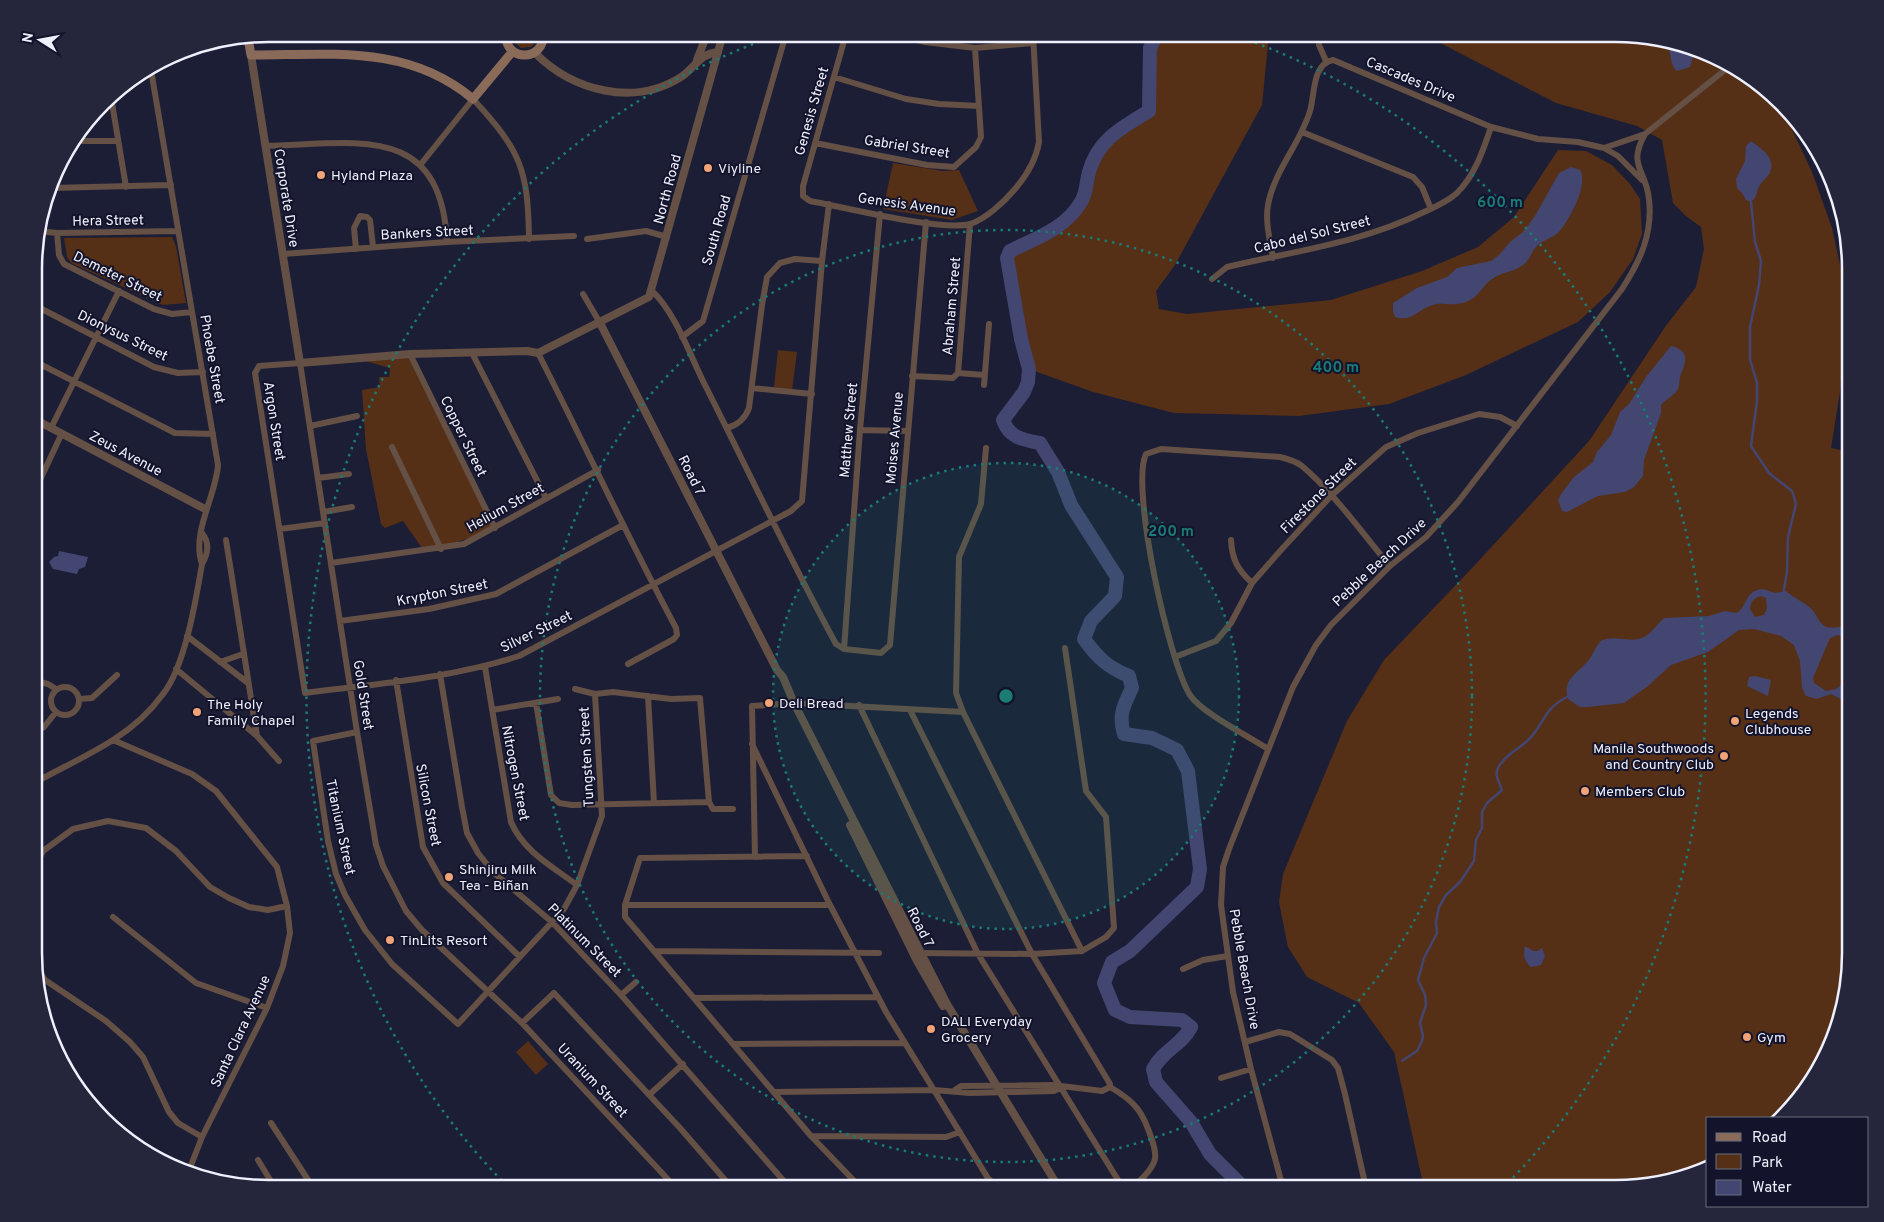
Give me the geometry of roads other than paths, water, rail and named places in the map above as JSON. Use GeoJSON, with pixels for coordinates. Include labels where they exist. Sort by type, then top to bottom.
{"type":"FeatureCollection","features":[{"type":"Feature","properties":{"kind":"main road"},"geometry":{"type":"LineString","coordinates":[[507,42],[512,52],[523,56],[535,53],[542,42]]}},
{"type":"Feature","properties":{"kind":"main road","name":"Corporate Drive"},"geometry":{"type":"LineString","coordinates":[[249,43],[251,55]]}},
{"type":"Feature","properties":{"kind":"main road"},"geometry":{"type":"LineString","coordinates":[[251,55],[356,56],[404,62],[428,70],[456,84],[473,99],[512,52]]}},
{"type":"Feature","properties":{"kind":"street"},"geometry":{"type":"LineString","coordinates":[[695,64],[704,42]]}},
{"type":"Feature","properties":{"kind":"street","name":"North Road"},"geometry":{"type":"LineString","coordinates":[[652,291],[721,42]]}},
{"type":"Feature","properties":{"kind":"street","name":"South Road"},"geometry":{"type":"LineString","coordinates":[[682,338],[703,321],[784,42]]}},
{"type":"Feature","properties":{"kind":"street","name":"Genesis Street"},"geometry":{"type":"LineString","coordinates":[[803,196],[803,186],[844,42]]}},
{"type":"Feature","properties":{"kind":"street"},"geometry":{"type":"LineString","coordinates":[[925,42],[974,48],[1034,43]]}},
{"type":"Feature","properties":{"kind":"street","name":"Genesis Avenue"},"geometry":{"type":"LineString","coordinates":[[803,196],[810,201],[926,222],[954,225],[970,224],[1006,200],[1024,178],[1037,154],[1039,142],[1034,43]]}},
{"type":"Feature","properties":{"kind":"street"},"geometry":{"type":"LineString","coordinates":[[1273,258],[1266,220],[1270,193],[1302,132],[1310,112],[1320,66],[1326,61],[1319,45]]}},
{"type":"Feature","properties":{"kind":"street","name":"Gabriel Street"},"geometry":{"type":"LineString","coordinates":[[815,143],[927,165],[954,167],[976,148],[981,137],[974,48]]}},
{"type":"Feature","properties":{"kind":"street"},"geometry":{"type":"LineString","coordinates":[[535,53],[577,83],[613,92],[649,91],[668,84],[707,53],[718,52]]}},
{"type":"Feature","properties":{"kind":"street","name":"Corporate Drive"},"geometry":{"type":"LineString","coordinates":[[251,55],[300,363]]}},
{"type":"Feature","properties":{"kind":"street","name":"Cascades Drive"},"geometry":{"type":"LineString","coordinates":[[1326,61],[1333,60],[1491,127],[1538,139],[1578,142],[1604,148]]}},
{"type":"Feature","properties":{"kind":"street","name":"Pebble Beach Drive"},"geometry":{"type":"LineString","coordinates":[[1282,1180],[1244,1042],[1221,906],[1223,867],[1268,749],[1304,664],[1331,625],[1390,566],[1426,537],[1458,502],[1622,289],[1636,268],[1649,230],[1649,198],[1636,158],[1636,150],[1645,134],[1724,71]]}},
{"type":"Feature","properties":{"kind":"street","name":"Phoebe Street"},"geometry":{"type":"LineString","coordinates":[[42,779],[113,740],[133,726],[164,694],[176,669],[187,636],[202,564],[207,549],[207,540],[202,533],[205,509],[214,493],[218,465],[152,76]]}},
{"type":"Feature","properties":{"kind":"street"},"geometry":{"type":"LineString","coordinates":[[834,77],[906,98],[939,104],[979,106]]}},
{"type":"Feature","properties":{"kind":"street"},"geometry":{"type":"LineString","coordinates":[[421,164],[473,99],[496,124],[518,159],[528,193],[529,239]]}},
{"type":"Feature","properties":{"kind":"street"},"geometry":{"type":"LineString","coordinates":[[112,106],[126,187]]}},
{"type":"Feature","properties":{"kind":"street","name":"Cabo del Sol Street"},"geometry":{"type":"LineString","coordinates":[[1212,279],[1227,267],[1340,243],[1408,220],[1443,204],[1465,184],[1481,157],[1491,127]]}},
{"type":"Feature","properties":{"kind":"street"},"geometry":{"type":"LineString","coordinates":[[1302,132],[1408,174],[1418,181],[1430,209]]}},
{"type":"Feature","properties":{"kind":"street"},"geometry":{"type":"LineString","coordinates":[[1604,148],[1645,134]]}},
{"type":"Feature","properties":{"kind":"street"},"geometry":{"type":"LineString","coordinates":[[82,142],[118,141]]}},
{"type":"Feature","properties":{"kind":"street"},"geometry":{"type":"LineString","coordinates":[[265,146],[375,145],[404,152],[421,164],[437,187],[441,199],[447,242]]}},
{"type":"Feature","properties":{"kind":"street"},"geometry":{"type":"LineString","coordinates":[[1604,148],[1618,156],[1645,183]]}},
{"type":"Feature","properties":{"kind":"street"},"geometry":{"type":"LineString","coordinates":[[58,188],[170,185]]}},
{"type":"Feature","properties":{"kind":"street"},"geometry":{"type":"LineString","coordinates":[[752,388],[812,394],[822,261],[829,204]]}},
{"type":"Feature","properties":{"kind":"street","name":"Matthew Street"},"geometry":{"type":"LineString","coordinates":[[844,649],[860,430],[880,214]]}},
{"type":"Feature","properties":{"kind":"street"},"geometry":{"type":"LineString","coordinates":[[356,249],[354,228],[360,216],[367,217],[370,220],[373,247]]}},
{"type":"Feature","properties":{"kind":"street","name":"Moises Avenue"},"geometry":{"type":"LineString","coordinates":[[844,649],[881,653],[890,645],[926,222]]}},
{"type":"Feature","properties":{"kind":"street","name":"Abraham Street"},"geometry":{"type":"LineString","coordinates":[[912,376],[953,378],[958,373],[970,224]]}},
{"type":"Feature","properties":{"kind":"street","name":"Hera Street"},"geometry":{"type":"LineString","coordinates":[[46,232],[178,231]]}},
{"type":"Feature","properties":{"kind":"street"},"geometry":{"type":"LineString","coordinates":[[587,239],[646,231],[667,237]]}},
{"type":"Feature","properties":{"kind":"street","name":"Demeter Street"},"geometry":{"type":"LineString","coordinates":[[57,233],[59,255],[64,264],[164,313],[180,314],[192,312]]}},
{"type":"Feature","properties":{"kind":"street","name":"Bankers Street"},"geometry":{"type":"LineString","coordinates":[[283,254],[447,242],[574,236]]}},
{"type":"Feature","properties":{"kind":"street"},"geometry":{"type":"LineString","coordinates":[[727,428],[736,426],[743,419],[749,408],[762,305],[770,271],[780,263],[794,259],[822,261]]}},
{"type":"Feature","properties":{"kind":"street"},"geometry":{"type":"LineString","coordinates":[[51,428],[119,291]]}},
{"type":"Feature","properties":{"kind":"street"},"geometry":{"type":"LineString","coordinates":[[600,323],[644,300],[652,291],[660,299],[682,338],[771,521],[836,644],[844,649]]}},
{"type":"Feature","properties":{"kind":"street","name":"Road 7"},"geometry":{"type":"LineString","coordinates":[[583,294],[600,323],[777,670],[783,677],[792,703],[917,953],[1048,1180]]}},
{"type":"Feature","properties":{"kind":"street","name":"Dionysus Street"},"geometry":{"type":"LineString","coordinates":[[42,309],[168,371],[203,372]]}},
{"type":"Feature","properties":{"kind":"street","name":"Argon Street"},"geometry":{"type":"LineString","coordinates":[[350,687],[305,693],[255,373],[259,366],[410,354],[527,351],[538,353],[600,323]]}},
{"type":"Feature","properties":{"kind":"street"},"geometry":{"type":"LineString","coordinates":[[984,385],[989,324]]}},
{"type":"Feature","properties":{"kind":"street"},"geometry":{"type":"LineString","coordinates":[[472,353],[546,498]]}},
{"type":"Feature","properties":{"kind":"street"},"geometry":{"type":"LineString","coordinates":[[538,353],[598,470],[622,525],[676,628],[677,635],[674,639],[628,664]]}},
{"type":"Feature","properties":{"kind":"street","name":"Copper Street"},"geometry":{"type":"LineString","coordinates":[[410,354],[496,528]]}},
{"type":"Feature","properties":{"kind":"street","name":"Gold Street"},"geometry":{"type":"LineString","coordinates":[[300,363],[376,845],[394,890],[406,911],[422,930],[489,991]]}},
{"type":"Feature","properties":{"kind":"street"},"geometry":{"type":"LineString","coordinates":[[42,365],[175,433],[213,434]]}},
{"type":"Feature","properties":{"kind":"street"},"geometry":{"type":"LineString","coordinates":[[958,373],[984,375]]}},
{"type":"Feature","properties":{"kind":"street","name":"Silver Street"},"geometry":{"type":"LineString","coordinates":[[350,687],[485,667],[519,656],[654,586],[716,550],[791,511],[802,501],[812,394]]}},
{"type":"Feature","properties":{"kind":"street","name":"Firestone Street"},"geometry":{"type":"LineString","coordinates":[[1175,657],[1216,641],[1231,623],[1252,583],[1331,496],[1375,455],[1401,439],[1479,414],[1500,417],[1517,426]]}},
{"type":"Feature","properties":{"kind":"street"},"geometry":{"type":"LineString","coordinates":[[310,426],[357,416]]}},
{"type":"Feature","properties":{"kind":"street","name":"Zeus Avenue"},"geometry":{"type":"LineString","coordinates":[[42,423],[205,509]]}},
{"type":"Feature","properties":{"kind":"street"},"geometry":{"type":"LineString","coordinates":[[860,430],[907,432]]}},
{"type":"Feature","properties":{"kind":"street"},"geometry":{"type":"LineString","coordinates":[[42,471],[62,433]]}},
{"type":"Feature","properties":{"kind":"street"},"geometry":{"type":"LineString","coordinates":[[392,448],[441,549]]}},
{"type":"Feature","properties":{"kind":"street"},"geometry":{"type":"LineString","coordinates":[[986,448],[981,504],[959,557],[956,693],[963,712],[1082,951]]}},
{"type":"Feature","properties":{"kind":"street"},"geometry":{"type":"LineString","coordinates":[[1268,749],[1197,704],[1189,694],[1175,657],[1163,615],[1151,560],[1142,471],[1146,454],[1161,449],[1280,457],[1301,465],[1331,496],[1390,566]]}},
{"type":"Feature","properties":{"kind":"street","name":"Helium Street"},"geometry":{"type":"LineString","coordinates":[[331,563],[441,549],[464,544],[598,470]]}},
{"type":"Feature","properties":{"kind":"street"},"geometry":{"type":"LineString","coordinates":[[318,478],[349,474]]}},
{"type":"Feature","properties":{"kind":"street"},"geometry":{"type":"LineString","coordinates":[[323,512],[352,507]]}},
{"type":"Feature","properties":{"kind":"street"},"geometry":{"type":"LineString","coordinates":[[280,529],[324,523]]}},
{"type":"Feature","properties":{"kind":"street","name":"Krypton Street"},"geometry":{"type":"LineString","coordinates":[[340,621],[429,609],[496,594],[622,525]]}},
{"type":"Feature","properties":{"kind":"street"},"geometry":{"type":"LineString","coordinates":[[226,540],[257,736]]}},
{"type":"Feature","properties":{"kind":"street"},"geometry":{"type":"LineString","coordinates":[[1230,540],[1231,553],[1237,568],[1252,583]]}},
{"type":"Feature","properties":{"kind":"street"},"geometry":{"type":"LineString","coordinates":[[187,636],[248,683]]}},
{"type":"Feature","properties":{"kind":"street"},"geometry":{"type":"LineString","coordinates":[[917,953],[1032,954],[1082,951],[1106,937],[1114,928],[1106,817],[1086,792],[1065,648]]}},
{"type":"Feature","properties":{"kind":"street"},"geometry":{"type":"LineString","coordinates":[[220,662],[243,654]]}},
{"type":"Feature","properties":{"kind":"street","name":"Nitrogen Street"},"geometry":{"type":"LineString","coordinates":[[485,667],[509,812],[515,832],[532,851],[577,885]]}},
{"type":"Feature","properties":{"kind":"street"},"geometry":{"type":"LineString","coordinates":[[176,669],[257,736],[279,760]]}},
{"type":"Feature","properties":{"kind":"street","name":"Platinum Street"},"geometry":{"type":"LineString","coordinates":[[440,674],[468,833],[478,853],[494,873],[552,922],[621,995],[783,1180]]}},
{"type":"Feature","properties":{"kind":"street"},"geometry":{"type":"LineString","coordinates":[[79,699],[92,698],[117,675]]}},
{"type":"Feature","properties":{"kind":"street","name":"Silicon Street"},"geometry":{"type":"LineString","coordinates":[[396,680],[423,847],[443,883],[520,957]]}},
{"type":"Feature","properties":{"kind":"street"},"geometry":{"type":"LineString","coordinates":[[42,682],[56,689],[70,688],[75,690],[79,699],[77,708],[69,714],[56,712]]}},
{"type":"Feature","properties":{"kind":"street"},"geometry":{"type":"LineString","coordinates":[[56,689],[50,700],[56,712]]}},
{"type":"Feature","properties":{"kind":"street"},"geometry":{"type":"LineString","coordinates":[[575,689],[595,694],[614,692],[671,699],[700,698],[709,802],[713,809],[733,809]]}},
{"type":"Feature","properties":{"kind":"street","name":"Tungsten Street"},"geometry":{"type":"LineString","coordinates":[[489,991],[564,909],[577,885],[598,830],[603,804],[595,694]]}},
{"type":"Feature","properties":{"kind":"street"},"geometry":{"type":"LineString","coordinates":[[648,696],[654,803]]}},
{"type":"Feature","properties":{"kind":"street"},"geometry":{"type":"LineString","coordinates":[[492,710],[558,699]]}},
{"type":"Feature","properties":{"kind":"street"},"geometry":{"type":"LineString","coordinates":[[536,703],[551,795],[554,800],[572,806],[709,802]]}},
{"type":"Feature","properties":{"kind":"street"},"geometry":{"type":"LineString","coordinates":[[755,857],[752,706],[792,703],[963,712]]}},
{"type":"Feature","properties":{"kind":"street"},"geometry":{"type":"LineString","coordinates":[[858,706],[978,954],[1118,1180]]}},
{"type":"Feature","properties":{"kind":"street"},"geometry":{"type":"LineString","coordinates":[[910,710],[1032,954],[1108,1079],[1110,1087],[1130,1100],[1145,1118],[1155,1150],[1155,1160],[1141,1180]]}},
{"type":"Feature","properties":{"kind":"street"},"geometry":{"type":"LineString","coordinates":[[42,727],[56,712]]}},
{"type":"Feature","properties":{"kind":"street","name":"Titanium Street"},"geometry":{"type":"LineString","coordinates":[[357,732],[313,741],[328,841],[336,874],[344,895],[365,930],[392,964],[458,1024],[489,991]]}},
{"type":"Feature","properties":{"kind":"street","name":"Santa Clara Avenue"},"geometry":{"type":"LineString","coordinates":[[113,740],[192,774],[216,791],[277,867],[287,906],[290,933],[283,966],[267,1008],[202,1137],[191,1165]]}},
{"type":"Feature","properties":{"kind":"street"},"geometry":{"type":"LineString","coordinates":[[752,744],[830,905],[878,997],[904,1043],[990,1180]]}},
{"type":"Feature","properties":{"kind":"street"},"geometry":{"type":"LineString","coordinates":[[42,853],[73,829],[108,820],[146,828],[176,851],[210,887],[229,898],[249,907],[268,910],[287,906]]}},
{"type":"Feature","properties":{"kind":"street"},"geometry":{"type":"LineString","coordinates":[[807,856],[640,858],[625,905],[625,917],[811,1136],[853,1180]]}},
{"type":"Feature","properties":{"kind":"street"},"geometry":{"type":"LineString","coordinates":[[625,905],[830,905]]}},
{"type":"Feature","properties":{"kind":"street"},"geometry":{"type":"LineString","coordinates":[[113,917],[196,983],[267,1008]]}},
{"type":"Feature","properties":{"kind":"street"},"geometry":{"type":"LineString","coordinates":[[655,951],[879,953]]}},
{"type":"Feature","properties":{"kind":"street"},"geometry":{"type":"LineString","coordinates":[[1183,969],[1203,960],[1228,956]]}},
{"type":"Feature","properties":{"kind":"street"},"geometry":{"type":"LineString","coordinates":[[45,980],[106,1021],[130,1042],[143,1057],[170,1112],[178,1123],[202,1137]]}},
{"type":"Feature","properties":{"kind":"street"},"geometry":{"type":"LineString","coordinates":[[621,995],[636,982]]}},
{"type":"Feature","properties":{"kind":"street","name":"Uranium Street"},"geometry":{"type":"LineString","coordinates":[[489,991],[522,1022],[669,1180]]}},
{"type":"Feature","properties":{"kind":"street"},"geometry":{"type":"LineString","coordinates":[[522,1022],[554,993],[725,1180]]}},
{"type":"Feature","properties":{"kind":"street"},"geometry":{"type":"LineString","coordinates":[[694,998],[878,997]]}},
{"type":"Feature","properties":{"kind":"street"},"geometry":{"type":"LineString","coordinates":[[1244,1042],[1278,1032],[1290,1034],[1332,1060],[1338,1068],[1345,1094],[1364,1180]]}},
{"type":"Feature","properties":{"kind":"street"},"geometry":{"type":"LineString","coordinates":[[733,1044],[904,1043]]}},
{"type":"Feature","properties":{"kind":"street"},"geometry":{"type":"LineString","coordinates":[[649,1095],[683,1064]]}},
{"type":"Feature","properties":{"kind":"street"},"geometry":{"type":"LineString","coordinates":[[1221,1078],[1251,1069]]}},
{"type":"Feature","properties":{"kind":"street"},"geometry":{"type":"LineString","coordinates":[[774,1092],[955,1090],[961,1086],[996,1090],[1053,1086],[1102,1091],[1110,1087]]}},
{"type":"Feature","properties":{"kind":"street","name":"Road 7"},"geometry":{"type":"LineString","coordinates":[[996,1090],[1054,1180]]}},
{"type":"Feature","properties":{"kind":"street"},"geometry":{"type":"LineString","coordinates":[[271,1123],[308,1180]]}},
{"type":"Feature","properties":{"kind":"street"},"geometry":{"type":"LineString","coordinates":[[811,1136],[946,1136],[960,1132]]}},
{"type":"Feature","properties":{"kind":"street"},"geometry":{"type":"LineString","coordinates":[[258,1160],[270,1180]]}},
{"type":"Feature","properties":{"kind":"water"},"geometry":{"type":"Polygon","coordinates":[[[1669,49],[1693,57],[1690,67],[1677,71],[1672,64],[1669,49]]]}},
{"type":"Feature","properties":{"kind":"water"},"geometry":{"type":"Polygon","coordinates":[[[1751,141],[1763,150],[1771,162],[1771,167],[1769,174],[1760,185],[1755,198],[1751,202],[1746,200],[1737,188],[1736,179],[1745,161],[1746,146],[1751,141]]]}},
{"type":"Feature","properties":{"kind":"water"},"geometry":{"type":"Polygon","coordinates":[[[1571,167],[1580,170],[1582,176],[1582,184],[1577,202],[1559,232],[1538,245],[1525,263],[1492,279],[1476,295],[1464,303],[1435,304],[1410,317],[1395,317],[1393,303],[1417,288],[1447,277],[1457,268],[1491,261],[1500,254],[1510,242],[1523,232],[1535,216],[1559,173],[1571,167]]]}},
{"type":"Feature","properties":{"kind":"water"},"geometry":{"type":"Polygon","coordinates":[[[1671,346],[1682,351],[1685,362],[1678,389],[1661,405],[1661,413],[1644,460],[1643,476],[1634,487],[1625,492],[1598,496],[1567,512],[1562,511],[1558,500],[1561,494],[1574,477],[1593,462],[1597,452],[1611,435],[1620,412],[1629,404],[1646,377],[1671,346]]]}},
{"type":"Feature","properties":{"kind":"water"},"geometry":{"type":"Polygon","coordinates":[[[59,551],[88,557],[85,567],[79,569],[77,574],[53,569],[49,562],[58,556],[59,551]]]}},
{"type":"Feature","properties":{"kind":"water"},"geometry":{"type":"Polygon","coordinates":[[[1763,589],[1775,593],[1786,591],[1811,609],[1824,626],[1842,626],[1842,636],[1838,635],[1830,638],[1813,678],[1814,683],[1826,691],[1836,689],[1842,684],[1842,700],[1831,694],[1817,699],[1806,696],[1802,688],[1800,661],[1794,645],[1781,636],[1754,629],[1739,630],[1708,652],[1671,665],[1648,686],[1624,703],[1580,707],[1568,699],[1567,686],[1569,682],[1575,673],[1588,661],[1601,641],[1612,638],[1639,639],[1650,633],[1664,618],[1709,616],[1725,611],[1737,613],[1753,592],[1763,589]],[[1761,596],[1754,599],[1750,609],[1755,617],[1764,615],[1767,608],[1766,598],[1761,596]]]}},
{"type":"Feature","properties":{"kind":"water"},"geometry":{"type":"Polygon","coordinates":[[[1755,676],[1771,680],[1768,696],[1747,686],[1749,677],[1755,676]]]}},
{"type":"Feature","properties":{"kind":"water"},"geometry":{"type":"Polygon","coordinates":[[[1525,946],[1533,951],[1538,951],[1542,948],[1545,956],[1541,965],[1531,967],[1529,965],[1525,958],[1525,946]]]}},
{"type":"Feature","properties":{"kind":"waterway"},"geometry":{"type":"LineString","coordinates":[[1153,42],[1150,48],[1149,111],[1105,142],[1093,161],[1083,198],[1067,219],[1049,232],[1010,251],[1007,258],[1021,339],[1029,369],[1028,382],[1024,392],[1003,420],[1009,431],[1013,434],[1023,439],[1040,443],[1058,472],[1071,505],[1117,577],[1115,596],[1091,621],[1084,639],[1104,661],[1129,676],[1132,688],[1124,705],[1122,716],[1124,734],[1152,738],[1177,750],[1188,771],[1200,869],[1197,887],[1130,951],[1112,962],[1104,983],[1115,1010],[1130,1017],[1182,1020],[1191,1027],[1183,1038],[1157,1062],[1153,1069],[1156,1082],[1191,1122],[1210,1154],[1236,1180]]}},
{"type":"Feature","properties":{"kind":"waterway"},"geometry":{"type":"LineString","coordinates":[[1751,202],[1755,242],[1761,261],[1759,285],[1750,327],[1750,359],[1757,383],[1757,401],[1751,446],[1769,473],[1792,491],[1796,504],[1788,537],[1787,572],[1783,595]]}},
{"type":"Feature","properties":{"kind":"waterway"},"geometry":{"type":"LineString","coordinates":[[1402,1061],[1417,1051],[1422,1041],[1423,1036],[1420,1023],[1426,1005],[1425,995],[1418,980],[1424,958],[1437,933],[1436,922],[1439,907],[1446,895],[1460,882],[1474,861],[1476,840],[1482,828],[1482,812],[1487,803],[1502,790],[1497,777],[1498,768],[1507,757],[1532,736],[1552,707],[1567,697]]}},
{"type":"Feature","properties":{"kind":"place","name":"Viyline"},"geometry":{"type":"Point","coordinates":[708,168]}},
{"type":"Feature","properties":{"kind":"place","name":"Hyland Plaza"},"geometry":{"type":"Point","coordinates":[321,175]}},
{"type":"Feature","properties":{"kind":"place","name":"Deli Bread"},"geometry":{"type":"Point","coordinates":[769,703]}},
{"type":"Feature","properties":{"kind":"place","name":"The Holy Family Chapel"},"geometry":{"type":"Point","coordinates":[197,712]}},
{"type":"Feature","properties":{"kind":"place","name":"Legends Clubhouse"},"geometry":{"type":"Point","coordinates":[1735,721]}},
{"type":"Feature","properties":{"kind":"place","name":"Manila Southwoods and Country Club"},"geometry":{"type":"Point","coordinates":[1724,756]}},
{"type":"Feature","properties":{"kind":"place","name":"Members Club"},"geometry":{"type":"Point","coordinates":[1585,791]}},
{"type":"Feature","properties":{"kind":"place","name":"Shinjiru Milk Tea - Biñan"},"geometry":{"type":"Point","coordinates":[449,877]}},
{"type":"Feature","properties":{"kind":"place","name":"TinLits Resort"},"geometry":{"type":"Point","coordinates":[390,940]}},
{"type":"Feature","properties":{"kind":"place","name":"DALI Everyday Grocery"},"geometry":{"type":"Point","coordinates":[931,1029]}},
{"type":"Feature","properties":{"kind":"place","name":"Gym"},"geometry":{"type":"Point","coordinates":[1747,1037]}}]}
